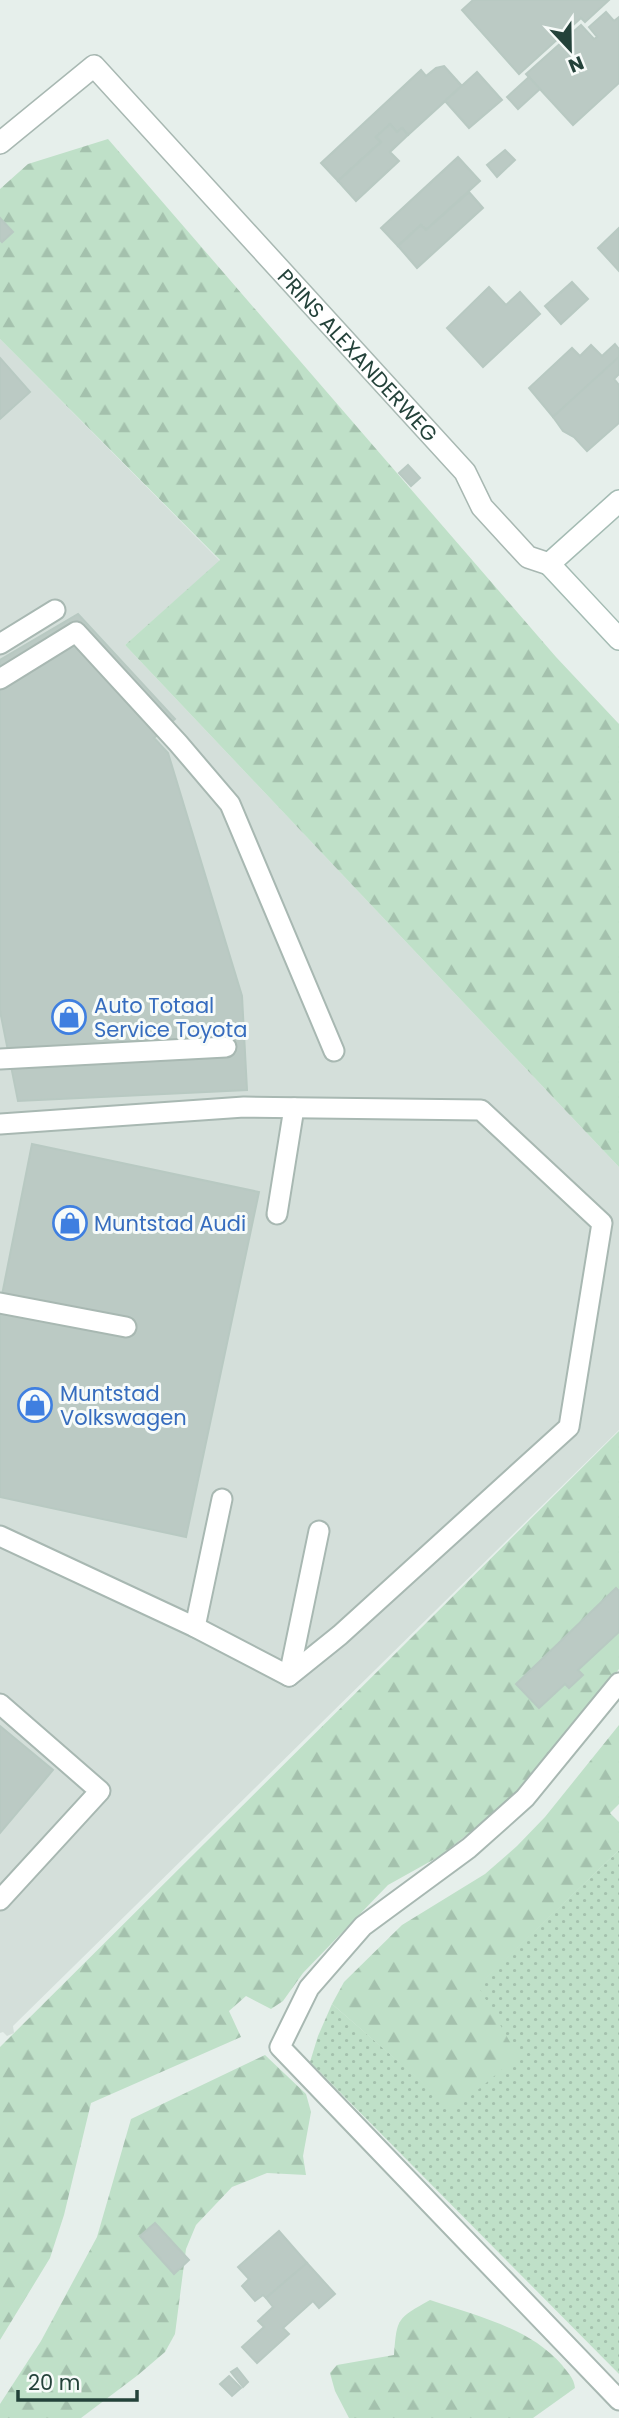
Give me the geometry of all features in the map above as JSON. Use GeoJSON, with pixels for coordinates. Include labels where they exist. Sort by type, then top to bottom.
{"type":"FeatureCollection","features":[{"type":"Feature","properties":{"kind":"street","name":"PRINS ALEXANDERWEG"},"geometry":{"type":"LineString","coordinates":[[0,143],[94,66],[465,472],[482,507],[491,517],[528,557],[549,564],[619,639]]}},
{"type":"Feature","properties":{"kind":"street"},"geometry":{"type":"LineString","coordinates":[[549,564],[619,500]]}},
{"type":"Feature","properties":{"kind":"lane"},"geometry":{"type":"LineString","coordinates":[[0,644],[55,610]]}},
{"type":"Feature","properties":{"kind":"lane"},"geometry":{"type":"LineString","coordinates":[[0,679],[76,632],[178,743],[229,804],[334,1051]]}},
{"type":"Feature","properties":{"kind":"lane"},"geometry":{"type":"LineString","coordinates":[[0,1059],[226,1047]]}},
{"type":"Feature","properties":{"kind":"lane"},"geometry":{"type":"LineString","coordinates":[[0,1124],[244,1107],[481,1110],[602,1223],[569,1427],[340,1635],[289,1676]]}},
{"type":"Feature","properties":{"kind":"lane"},"geometry":{"type":"LineString","coordinates":[[277,1214],[294,1108]]}},
{"type":"Feature","properties":{"kind":"lane"},"geometry":{"type":"LineString","coordinates":[[0,1303],[126,1327]]}},
{"type":"Feature","properties":{"kind":"lane"},"geometry":{"type":"LineString","coordinates":[[195,1627],[222,1499]]}},
{"type":"Feature","properties":{"kind":"lane"},"geometry":{"type":"LineString","coordinates":[[289,1676],[319,1531]]}},
{"type":"Feature","properties":{"kind":"lane"},"geometry":{"type":"LineString","coordinates":[[0,1536],[195,1627],[289,1676]]}},
{"type":"Feature","properties":{"kind":"lane"},"geometry":{"type":"LineString","coordinates":[[619,1683],[525,1798],[469,1848],[363,1926],[309,1988],[280,2047],[619,2400]]}},
{"type":"Feature","properties":{"kind":"lane"},"geometry":{"type":"LineString","coordinates":[[0,1704],[100,1791],[0,1900]]}},
{"type":"Feature","properties":{"kind":"shaded area"},"geometry":{"type":"Polygon","coordinates":[[[0,339],[220,561],[125,645],[619,1167],[619,1430],[13,2026],[14,2033],[7,2036],[3,2032],[0,2033],[0,339]]]}},
{"type":"Feature","properties":{"kind":"green space"},"geometry":{"type":"Polygon","coordinates":[[[108,139],[556,657],[619,724],[619,1167],[125,645],[220,560],[0,339],[0,189],[28,164],[108,139]]]}},
{"type":"Feature","properties":{"kind":"green space"},"geometry":{"type":"Polygon","coordinates":[[[619,1431],[619,1669],[536,1774],[492,1815],[440,1856],[388,1885],[303,1973],[283,2001],[271,2009],[246,1996],[229,2011],[241,2037],[91,2103],[64,2215],[50,2258],[0,2340],[0,2047],[619,1431]]]}},
{"type":"Feature","properties":{"kind":"green space"},"geometry":{"type":"Polygon","coordinates":[[[619,1725],[619,1804],[610,1813],[619,1822],[619,1850],[478,1986],[518,2056],[454,2110],[332,2004],[344,1982],[402,1925],[485,1874],[517,1846],[545,1817],[619,1725]]]}},
{"type":"Feature","properties":{"kind":"green space"},"geometry":{"type":"Polygon","coordinates":[[[619,1850],[619,2374],[310,2062],[332,2004],[454,2109],[477,1986],[619,1850]]]}},
{"type":"Feature","properties":{"kind":"green space"},"geometry":{"type":"Polygon","coordinates":[[[265,2055],[306,2094],[311,2112],[303,2156],[306,2175],[267,2173],[232,2187],[196,2225],[186,2249],[175,2334],[165,2352],[138,2375],[81,2418],[0,2418],[0,2404],[41,2341],[97,2237],[131,2119],[265,2055]]]}},
{"type":"Feature","properties":{"kind":"green space"},"geometry":{"type":"Polygon","coordinates":[[[430,2300],[501,2324],[534,2341],[562,2365],[572,2378],[575,2388],[533,2418],[349,2418],[335,2391],[330,2373],[337,2365],[394,2355],[396,2333],[401,2320],[430,2300]]]}},
{"type":"Feature","properties":{"kind":"building"},"geometry":{"type":"Polygon","coordinates":[[[473,0],[609,0],[585,22],[581,18],[519,74],[462,10],[473,0]]]}},
{"type":"Feature","properties":{"kind":"building"},"geometry":{"type":"Polygon","coordinates":[[[606,12],[614,21],[619,17],[619,83],[573,125],[526,74],[581,25],[594,39],[597,37],[589,27],[606,12]]]}},
{"type":"Feature","properties":{"kind":"building"},"geometry":{"type":"Polygon","coordinates":[[[444,66],[462,86],[408,135],[402,128],[397,132],[390,124],[376,137],[381,142],[338,181],[321,163],[421,70],[426,76],[436,68],[444,66]]]}},
{"type":"Feature","properties":{"kind":"building"},"geometry":{"type":"Polygon","coordinates":[[[477,72],[502,100],[469,128],[445,101],[477,72]]]}},
{"type":"Feature","properties":{"kind":"building"},"geometry":{"type":"Polygon","coordinates":[[[529,77],[540,89],[518,109],[507,97],[529,77]]]}},
{"type":"Feature","properties":{"kind":"building"},"geometry":{"type":"Polygon","coordinates":[[[390,124],[397,132],[402,128],[408,135],[390,152],[399,161],[356,201],[338,181],[381,142],[376,137],[390,124]]]}},
{"type":"Feature","properties":{"kind":"building"},"geometry":{"type":"Polygon","coordinates":[[[505,150],[515,160],[497,177],[487,165],[505,150]]]}},
{"type":"Feature","properties":{"kind":"building"},"geometry":{"type":"Polygon","coordinates":[[[458,157],[480,181],[426,230],[421,225],[398,246],[381,228],[458,157]]]}},
{"type":"Feature","properties":{"kind":"building"},"geometry":{"type":"Polygon","coordinates":[[[469,192],[483,208],[417,268],[398,246],[421,225],[426,230],[469,192]]]}},
{"type":"Feature","properties":{"kind":"building"},"geometry":{"type":"Polygon","coordinates":[[[0,218],[13,232],[2,242],[0,240],[0,218]]]}},
{"type":"Feature","properties":{"kind":"building"},"geometry":{"type":"Polygon","coordinates":[[[619,228],[619,271],[598,248],[619,228]]]}},
{"type":"Feature","properties":{"kind":"building"},"geometry":{"type":"Polygon","coordinates":[[[572,282],[588,299],[561,324],[545,306],[572,282]]]}},
{"type":"Feature","properties":{"kind":"building"},"geometry":{"type":"Polygon","coordinates":[[[489,287],[506,305],[520,292],[540,314],[483,367],[447,328],[489,287]]]}},
{"type":"Feature","properties":{"kind":"building"},"geometry":{"type":"Polygon","coordinates":[[[615,344],[619,349],[619,357],[553,417],[529,388],[572,348],[580,356],[591,345],[602,356],[615,344]]]}},
{"type":"Feature","properties":{"kind":"building"},"geometry":{"type":"Polygon","coordinates":[[[619,357],[619,374],[614,379],[619,385],[619,423],[587,451],[574,437],[563,431],[553,417],[619,357]]]}},
{"type":"Feature","properties":{"kind":"building"},"geometry":{"type":"Polygon","coordinates":[[[0,358],[30,392],[0,419],[0,358]]]}},
{"type":"Feature","properties":{"kind":"building"},"geometry":{"type":"Polygon","coordinates":[[[408,465],[420,478],[411,486],[399,473],[408,465]]]}},
{"type":"Feature","properties":{"kind":"building"},"geometry":{"type":"Polygon","coordinates":[[[78,614],[175,719],[154,738],[168,753],[242,996],[247,1090],[18,1101],[0,1011],[0,660],[78,614]]]}},
{"type":"Feature","properties":{"kind":"building"},"geometry":{"type":"Polygon","coordinates":[[[32,1144],[259,1192],[186,1537],[0,1497],[0,1305],[32,1144]]]}},
{"type":"Feature","properties":{"kind":"building"},"geometry":{"type":"Polygon","coordinates":[[[616,1588],[619,1591],[619,1632],[578,1670],[583,1675],[569,1688],[565,1684],[539,1708],[516,1684],[616,1588]]]}},
{"type":"Feature","properties":{"kind":"building"},"geometry":{"type":"Polygon","coordinates":[[[0,1726],[53,1770],[0,1833],[0,1726]]]}},
{"type":"Feature","properties":{"kind":"building"},"geometry":{"type":"Polygon","coordinates":[[[155,2223],[189,2260],[174,2274],[140,2236],[155,2223]]]}},
{"type":"Feature","properties":{"kind":"building"},"geometry":{"type":"Polygon","coordinates":[[[279,2231],[307,2263],[266,2298],[263,2295],[255,2301],[242,2286],[249,2279],[238,2267],[279,2231]]]}},
{"type":"Feature","properties":{"kind":"building"},"geometry":{"type":"Polygon","coordinates":[[[307,2263],[335,2294],[319,2308],[313,2301],[283,2328],[289,2334],[257,2363],[242,2347],[264,2327],[258,2321],[273,2307],[266,2298],[307,2263]]]}},
{"type":"Feature","properties":{"kind":"building"},"geometry":{"type":"Polygon","coordinates":[[[237,2368],[248,2382],[243,2387],[231,2372],[237,2368]]]}},
{"type":"Feature","properties":{"kind":"building"},"geometry":{"type":"Polygon","coordinates":[[[229,2376],[241,2388],[232,2396],[220,2384],[229,2376]]]}},
{"type":"Feature","properties":{"kind":"place","name":"Auto Totaal Service Toyota"},"geometry":{"type":"Point","coordinates":[69,1017]}},
{"type":"Feature","properties":{"kind":"place","name":"Muntstad Audi"},"geometry":{"type":"Point","coordinates":[70,1223]}},
{"type":"Feature","properties":{"kind":"place","name":"Muntstad Volkswagen"},"geometry":{"type":"Point","coordinates":[35,1405]}}]}
